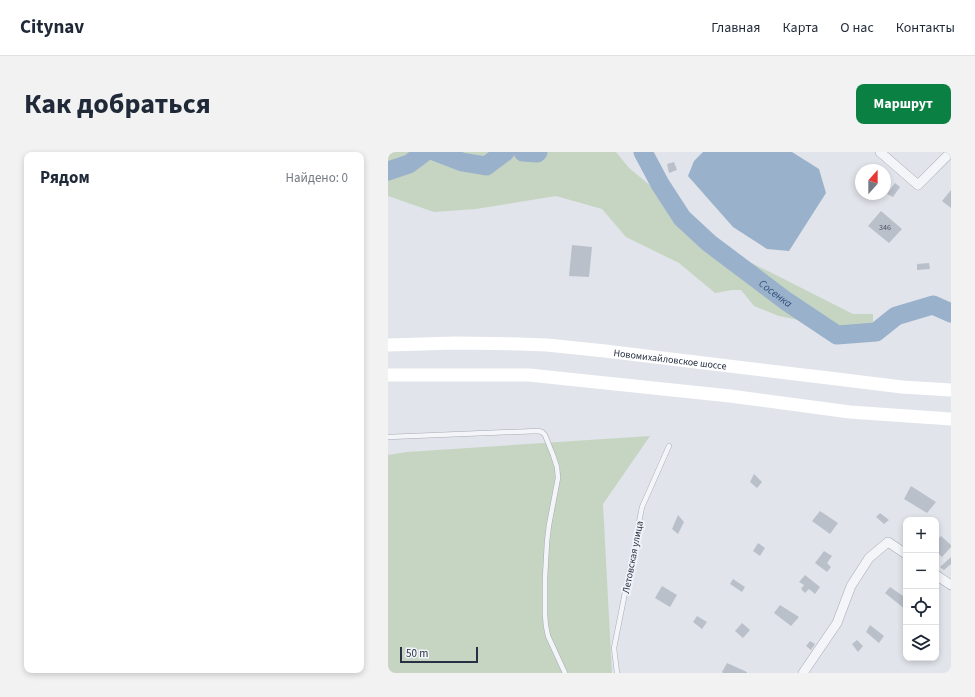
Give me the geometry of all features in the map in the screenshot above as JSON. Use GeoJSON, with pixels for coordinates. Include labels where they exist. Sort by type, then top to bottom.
{"type":"FeatureCollection","features":[{"type":"Feature","properties":{"kind":"main road","name":"Новомихайловское шоссе"},"geometry":{"type":"LineString","coordinates":[[388,345],[456,343],[547,345],[902,387],[951,390]]}},
{"type":"Feature","properties":{"kind":"main road"},"geometry":{"type":"LineString","coordinates":[[388,375],[528,375],[730,396],[850,412],[951,419]]}},
{"type":"Feature","properties":{"kind":"street"},"geometry":{"type":"LineString","coordinates":[[880,152],[918,185],[951,152]]}},
{"type":"Feature","properties":{"kind":"street"},"geometry":{"type":"LineString","coordinates":[[803,673],[837,622],[852,586],[869,558],[888,542],[904,553]]}},
{"type":"Feature","properties":{"kind":"street"},"geometry":{"type":"LineString","coordinates":[[939,577],[951,585]]}},
{"type":"Feature","properties":{"kind":"lane"},"geometry":{"type":"LineString","coordinates":[[388,437],[538,431],[545,435],[557,467],[558,478],[547,542],[545,578],[546,626],[548,636],[565,673]]}},
{"type":"Feature","properties":{"kind":"lane","name":"Летовская улица"},"geometry":{"type":"LineString","coordinates":[[616,673],[614,648],[642,507],[669,446]]}},
{"type":"Feature","properties":{"kind":"green space"},"geometry":{"type":"Polygon","coordinates":[[[388,152],[616,152],[629,168],[732,253],[853,314],[873,314],[873,323],[863,331],[828,326],[779,316],[754,306],[741,290],[715,293],[679,263],[626,237],[602,209],[556,196],[476,209],[434,212],[388,196],[388,152]]]}},
{"type":"Feature","properties":{"kind":"green space"},"geometry":{"type":"Polygon","coordinates":[[[650,436],[603,504],[612,673],[388,673],[388,455],[407,452],[650,436]]]}},
{"type":"Feature","properties":{"kind":"water"},"geometry":{"type":"Polygon","coordinates":[[[703,152],[792,152],[819,169],[826,193],[789,251],[767,249],[733,227],[688,176],[694,161],[703,152]]]}},
{"type":"Feature","properties":{"kind":"building"},"geometry":{"type":"Polygon","coordinates":[[[674,162],[677,170],[669,173],[667,164],[674,162]]]}},
{"type":"Feature","properties":{"kind":"building"},"geometry":{"type":"Polygon","coordinates":[[[895,183],[900,187],[893,197],[891,196],[891,188],[895,183]]]}},
{"type":"Feature","properties":{"kind":"building"},"geometry":{"type":"Polygon","coordinates":[[[951,190],[951,208],[942,201],[951,190]]]}},
{"type":"Feature","properties":{"kind":"building"},"geometry":{"type":"Polygon","coordinates":[[[881,211],[902,229],[889,243],[868,226],[881,211]]]}},
{"type":"Feature","properties":{"kind":"building"},"geometry":{"type":"Polygon","coordinates":[[[572,245],[592,247],[589,277],[569,276],[572,245]]]}},
{"type":"Feature","properties":{"kind":"building"},"geometry":{"type":"Polygon","coordinates":[[[929,263],[930,269],[917,270],[917,264],[929,263]]]}},
{"type":"Feature","properties":{"kind":"building"},"geometry":{"type":"Polygon","coordinates":[[[754,474],[762,482],[757,488],[750,482],[754,474]]]}},
{"type":"Feature","properties":{"kind":"building"},"geometry":{"type":"Polygon","coordinates":[[[911,486],[936,502],[927,513],[904,499],[911,486]]]}},
{"type":"Feature","properties":{"kind":"building"},"geometry":{"type":"Polygon","coordinates":[[[820,511],[838,523],[830,534],[812,521],[820,511]]]}},
{"type":"Feature","properties":{"kind":"building"},"geometry":{"type":"Polygon","coordinates":[[[880,513],[889,520],[884,524],[876,517],[880,513]]]}},
{"type":"Feature","properties":{"kind":"building"},"geometry":{"type":"Polygon","coordinates":[[[678,515],[684,522],[678,534],[672,529],[678,515]]]}},
{"type":"Feature","properties":{"kind":"building"},"geometry":{"type":"Polygon","coordinates":[[[941,536],[951,545],[942,557],[939,554],[939,538],[941,536]]]}},
{"type":"Feature","properties":{"kind":"building"},"geometry":{"type":"Polygon","coordinates":[[[758,543],[765,548],[760,556],[753,551],[758,543]]]}},
{"type":"Feature","properties":{"kind":"building"},"geometry":{"type":"Polygon","coordinates":[[[824,551],[832,556],[827,563],[831,567],[827,572],[815,563],[824,551]]]}},
{"type":"Feature","properties":{"kind":"building"},"geometry":{"type":"Polygon","coordinates":[[[951,557],[951,564],[944,570],[940,567],[951,557]]]}},
{"type":"Feature","properties":{"kind":"building"},"geometry":{"type":"Polygon","coordinates":[[[805,575],[820,587],[815,594],[809,589],[805,593],[801,589],[804,585],[799,582],[805,575]]]}},
{"type":"Feature","properties":{"kind":"building"},"geometry":{"type":"Polygon","coordinates":[[[733,579],[745,587],[742,592],[730,584],[733,579]]]}},
{"type":"Feature","properties":{"kind":"building"},"geometry":{"type":"Polygon","coordinates":[[[662,586],[677,595],[670,607],[655,598],[662,586]]]}},
{"type":"Feature","properties":{"kind":"building"},"geometry":{"type":"Polygon","coordinates":[[[890,587],[903,596],[903,608],[885,593],[890,587]]]}},
{"type":"Feature","properties":{"kind":"building"},"geometry":{"type":"Polygon","coordinates":[[[780,605],[799,617],[791,626],[774,613],[780,605]]]}},
{"type":"Feature","properties":{"kind":"building"},"geometry":{"type":"Polygon","coordinates":[[[697,616],[707,622],[702,629],[693,622],[697,616]]]}},
{"type":"Feature","properties":{"kind":"building"},"geometry":{"type":"Polygon","coordinates":[[[742,623],[750,630],[743,638],[735,631],[742,623]]]}},
{"type":"Feature","properties":{"kind":"building"},"geometry":{"type":"Polygon","coordinates":[[[870,625],[884,636],[879,643],[866,632],[870,625]]]}},
{"type":"Feature","properties":{"kind":"building"},"geometry":{"type":"Polygon","coordinates":[[[857,640],[863,646],[858,652],[852,644],[857,640]]]}},
{"type":"Feature","properties":{"kind":"building"},"geometry":{"type":"Polygon","coordinates":[[[810,641],[815,644],[811,650],[806,646],[810,641]]]}},
{"type":"Feature","properties":{"kind":"building"},"geometry":{"type":"Polygon","coordinates":[[[727,663],[747,673],[723,673],[722,672],[727,663]]]}},
{"type":"Feature","properties":{"kind":"waterway","name":"Сосенка"},"geometry":{"type":"LineString","coordinates":[[388,171],[409,164],[425,152]]}},
{"type":"Feature","properties":{"kind":"waterway","name":"Сосенка"},"geometry":{"type":"LineString","coordinates":[[436,152],[462,162],[486,166],[505,152]]}},
{"type":"Feature","properties":{"kind":"waterway","name":"Сосенка"},"geometry":{"type":"LineString","coordinates":[[523,152],[538,152]]}},
{"type":"Feature","properties":{"kind":"waterway","name":"Сосенка"},"geometry":{"type":"LineString","coordinates":[[643,152],[660,184],[682,218],[709,243],[786,301],[837,335],[876,332],[896,316],[933,305],[951,313]]}}]}
